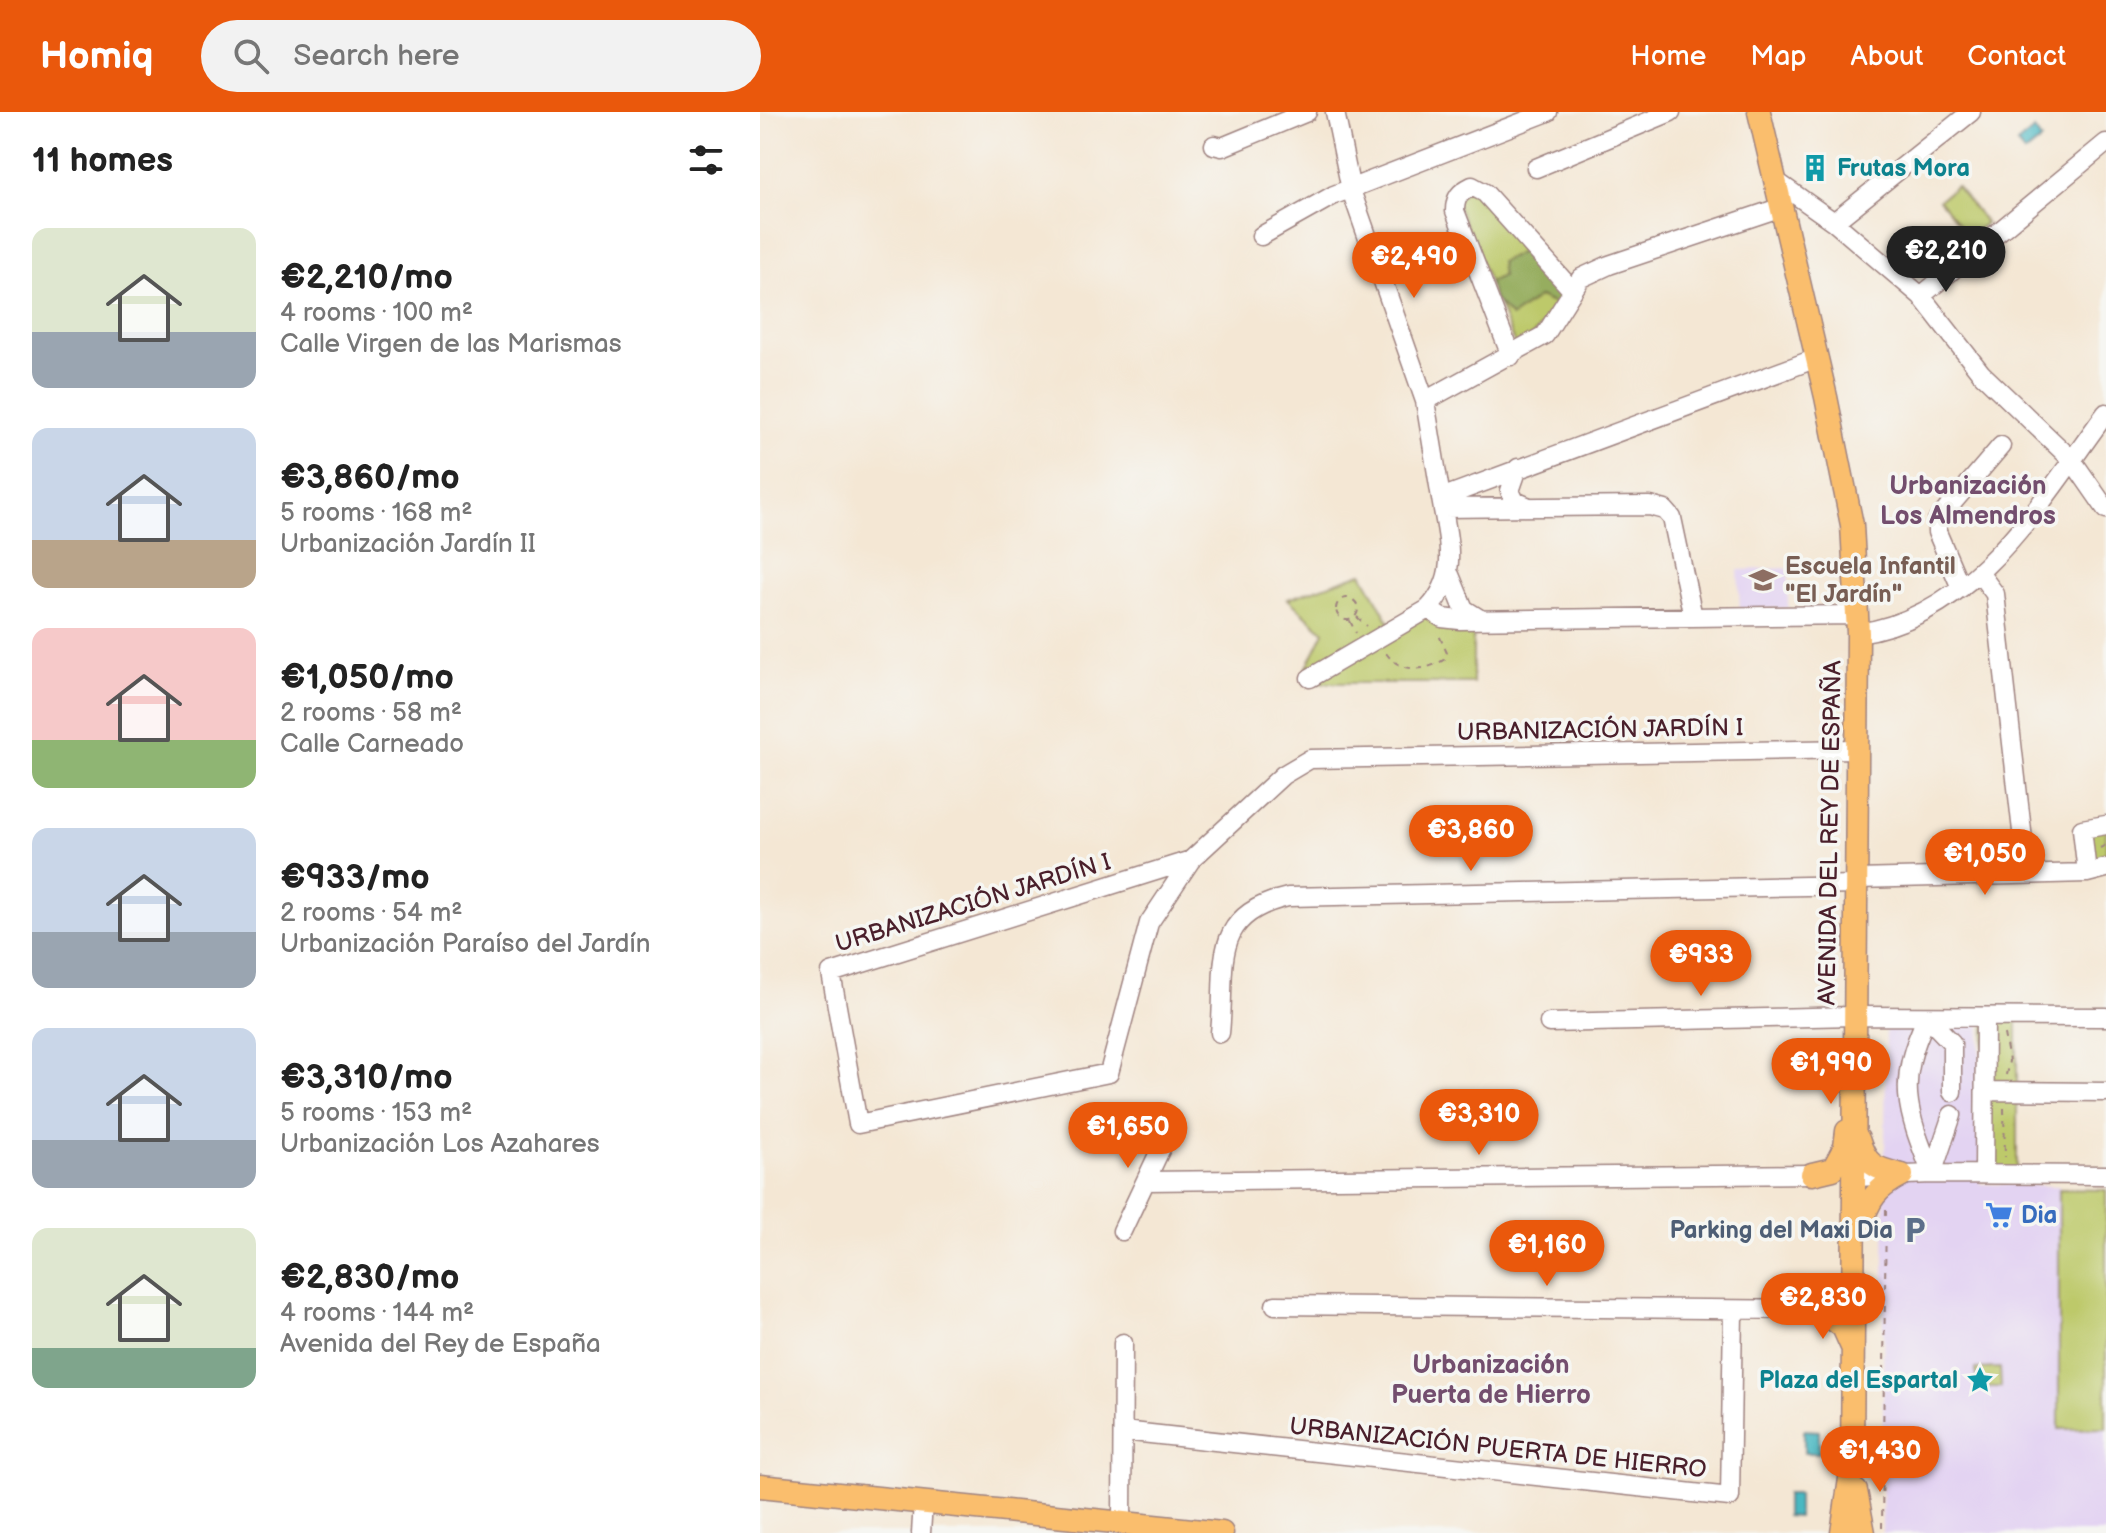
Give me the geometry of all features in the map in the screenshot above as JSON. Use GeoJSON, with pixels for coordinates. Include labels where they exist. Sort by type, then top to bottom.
{"type":"FeatureCollection","features":[{"type":"Feature","properties":{"kind":"main road","name":"AVENIDA DEL REY DE ESPAÑA"},"geometry":{"type":"LineString","coordinates":[[1759,112],[1817,358],[1852,525],[1857,624],[1854,1350],[1852,1465],[1842,1533]]}},
{"type":"Feature","properties":{"kind":"main road"},"geometry":{"type":"LineString","coordinates":[[1812,1174],[1833,1169],[1845,1147],[1854,1082]]}},
{"type":"Feature","properties":{"kind":"main road"},"geometry":{"type":"LineString","coordinates":[[1820,1310],[1844,1296],[1854,1280],[1867,1204],[1894,1188],[1879,1169],[1864,1159],[1854,1130]]}},
{"type":"Feature","properties":{"kind":"main road"},"geometry":{"type":"LineString","coordinates":[[1812,1174],[1841,1183],[1854,1201]]}},
{"type":"Feature","properties":{"kind":"main road"},"geometry":{"type":"LineString","coordinates":[[1820,1310],[1844,1311],[1854,1322]]}},
{"type":"Feature","properties":{"kind":"main road"},"geometry":{"type":"LineString","coordinates":[[1820,1310],[1843,1327],[1854,1350]]}},
{"type":"Feature","properties":{"kind":"main road","name":"AVENIDA DEL REY DE ESPAÑA"},"geometry":{"type":"LineString","coordinates":[[1852,1465],[1864,1533]]}},
{"type":"Feature","properties":{"kind":"main road"},"geometry":{"type":"LineString","coordinates":[[760,1486],[1222,1533]]}},
{"type":"Feature","properties":{"kind":"street"},"geometry":{"type":"LineString","coordinates":[[1214,145],[1222,147],[1307,112]]}},
{"type":"Feature","properties":{"kind":"street"},"geometry":{"type":"LineString","coordinates":[[1335,112],[1351,190],[1425,401],[1450,575],[1464,609],[1480,619]]}},
{"type":"Feature","properties":{"kind":"street"},"geometry":{"type":"LineString","coordinates":[[1261,236],[1334,195],[1548,112]]}},
{"type":"Feature","properties":{"kind":"street"},"geometry":{"type":"LineString","coordinates":[[1536,168],[1671,112]]}},
{"type":"Feature","properties":{"kind":"street"},"geometry":{"type":"LineString","coordinates":[[1834,222],[1971,112]]}},
{"type":"Feature","properties":{"kind":"street"},"geometry":{"type":"LineString","coordinates":[[1921,296],[2106,143]]}},
{"type":"Feature","properties":{"kind":"street"},"geometry":{"type":"LineString","coordinates":[[1776,181],[1834,222],[1921,296],[1981,373],[2072,460],[2106,509]]}},
{"type":"Feature","properties":{"kind":"street"},"geometry":{"type":"LineString","coordinates":[[1511,356],[1455,211],[1455,200],[1462,191],[1472,186],[1485,193],[1572,290]]}},
{"type":"Feature","properties":{"kind":"street"},"geometry":{"type":"LineString","coordinates":[[1425,401],[1545,335],[1581,278],[1609,265],[1782,207]]}},
{"type":"Feature","properties":{"kind":"street"},"geometry":{"type":"LineString","coordinates":[[1442,503],[1518,468],[1817,358]]}},
{"type":"Feature","properties":{"kind":"street"},"geometry":{"type":"LineString","coordinates":[[1310,678],[1376,639],[1435,613],[1480,619],[1693,617],[1891,628],[1917,618],[1980,574],[2106,413]]}},
{"type":"Feature","properties":{"kind":"street"},"geometry":{"type":"LineString","coordinates":[[1961,588],[1937,532],[1937,521],[2001,446]]}},
{"type":"Feature","properties":{"kind":"street"},"geometry":{"type":"LineString","coordinates":[[1518,468],[1510,491],[1515,501],[1529,507]]}},
{"type":"Feature","properties":{"kind":"street"},"geometry":{"type":"LineString","coordinates":[[1442,503],[1529,507],[1650,506],[1665,510],[1672,518],[1693,617]]}},
{"type":"Feature","properties":{"kind":"street"},"geometry":{"type":"LineString","coordinates":[[1980,574],[1995,594],[2027,875]]}},
{"type":"Feature","properties":{"kind":"street"},"geometry":{"type":"LineString","coordinates":[[1435,613],[1450,575]]}},
{"type":"Feature","properties":{"kind":"street","name":"URBANIZACIÓN JARDÍN I"},"geometry":{"type":"LineString","coordinates":[[1191,860],[831,973],[858,1124],[1109,1073],[1149,923],[1191,860],[1283,775],[1310,759],[1856,749]]}},
{"type":"Feature","properties":{"kind":"street"},"geometry":{"type":"LineString","coordinates":[[2087,873],[2082,829],[2106,825]]}},
{"type":"Feature","properties":{"kind":"street"},"geometry":{"type":"LineString","coordinates":[[1220,1033],[1228,939],[1242,916],[1276,899],[1857,882],[2087,873],[2106,868]]}},
{"type":"Feature","properties":{"kind":"street"},"geometry":{"type":"LineString","coordinates":[[1549,1023],[1854,1016],[2106,1017]]}},
{"type":"Feature","properties":{"kind":"street"},"geometry":{"type":"LineString","coordinates":[[1927,1017],[1952,1043],[1952,1092]]}},
{"type":"Feature","properties":{"kind":"street"},"geometry":{"type":"LineString","coordinates":[[1927,1017],[1909,1055],[1909,1117],[1932,1174]]}},
{"type":"Feature","properties":{"kind":"street"},"geometry":{"type":"LineString","coordinates":[[1984,1174],[1985,1017]]}},
{"type":"Feature","properties":{"kind":"street"},"geometry":{"type":"LineString","coordinates":[[1985,1091],[2106,1092]]}},
{"type":"Feature","properties":{"kind":"street"},"geometry":{"type":"LineString","coordinates":[[1932,1174],[1952,1115]]}},
{"type":"Feature","properties":{"kind":"street"},"geometry":{"type":"LineString","coordinates":[[1122,1231],[1171,1127]]}},
{"type":"Feature","properties":{"kind":"street"},"geometry":{"type":"LineString","coordinates":[[1146,1181],[1812,1174]]}},
{"type":"Feature","properties":{"kind":"street"},"geometry":{"type":"LineString","coordinates":[[1854,1177],[1894,1188],[1932,1174],[2106,1175]]}},
{"type":"Feature","properties":{"kind":"street"},"geometry":{"type":"LineString","coordinates":[[1275,1305],[1733,1312],[1820,1310]]}},
{"type":"Feature","properties":{"kind":"street","name":"URBANIZACIÓN PUERTA DE HIERRO"},"geometry":{"type":"LineString","coordinates":[[1123,1431],[1730,1497],[1733,1312]]}},
{"type":"Feature","properties":{"kind":"street"},"geometry":{"type":"LineString","coordinates":[[1122,1522],[1123,1343]]}},
{"type":"Feature","properties":{"kind":"street"},"geometry":{"type":"LineString","coordinates":[[921,1533],[923,1503]]}},
{"type":"Feature","properties":{"kind":"path"},"geometry":{"type":"LineString","coordinates":[[1342,598],[1356,602],[1358,609],[1353,618],[1346,620],[1337,615],[1337,603],[1342,598]]}},
{"type":"Feature","properties":{"kind":"path"},"geometry":{"type":"LineString","coordinates":[[1376,639],[1394,664],[1418,668],[1435,666],[1445,659],[1447,653],[1438,633],[1435,613]]}},
{"type":"Feature","properties":{"kind":"path"},"geometry":{"type":"LineString","coordinates":[[1882,1533],[1894,1188]]}},
{"type":"Feature","properties":{"kind":"shaded area","name":"Escuela Infantil \"El Jardín\""},"geometry":{"type":"Polygon","coordinates":[[[1788,568],[1788,608],[1740,609],[1738,570],[1788,568]]]}},
{"type":"Feature","properties":{"kind":"shaded area"},"geometry":{"type":"Polygon","coordinates":[[[1886,1022],[1980,1023],[1980,1184],[2059,1186],[2059,1429],[2106,1428],[2106,1533],[1882,1533],[1886,1022]]]}},
{"type":"Feature","properties":{"kind":"green space"},"geometry":{"type":"Polygon","coordinates":[[[1472,186],[1568,296],[1518,352],[1455,200],[1472,186]]]}},
{"type":"Feature","properties":{"kind":"green space"},"geometry":{"type":"Polygon","coordinates":[[[1956,186],[1986,223],[1969,237],[1939,200],[1956,186]]]}},
{"type":"Feature","properties":{"kind":"green space"},"geometry":{"type":"Polygon","coordinates":[[[1528,249],[1564,295],[1557,305],[1539,297],[1511,317],[1494,299],[1489,282],[1502,276],[1500,262],[1528,249]]]}},
{"type":"Feature","properties":{"kind":"green space"},"geometry":{"type":"Polygon","coordinates":[[[1362,573],[1393,629],[1428,609],[1473,620],[1473,683],[1317,683],[1306,669],[1324,632],[1288,599],[1362,573]]]}},
{"type":"Feature","properties":{"kind":"green space"},"geometry":{"type":"Polygon","coordinates":[[[2106,825],[2106,868],[2087,873],[2082,829],[2106,825]]]}},
{"type":"Feature","properties":{"kind":"green space"},"geometry":{"type":"Polygon","coordinates":[[[1985,1017],[2017,1017],[2017,1174],[1984,1174],[1985,1017]]]}},
{"type":"Feature","properties":{"kind":"green space"},"geometry":{"type":"Polygon","coordinates":[[[2059,1189],[2106,1190],[2106,1428],[2059,1429],[2059,1189]]]}},
{"type":"Feature","properties":{"kind":"green space"},"geometry":{"type":"Polygon","coordinates":[[[2000,1368],[2001,1387],[1976,1387],[1976,1369],[2000,1368]]]}},
{"type":"Feature","properties":{"kind":"water"},"geometry":{"type":"Polygon","coordinates":[[[2034,130],[2041,140],[2025,153],[2017,144],[2034,130]]]}},
{"type":"Feature","properties":{"kind":"water"},"geometry":{"type":"Polygon","coordinates":[[[1804,1430],[1819,1431],[1819,1453],[1804,1453],[1804,1430]]]}},
{"type":"Feature","properties":{"kind":"water"},"geometry":{"type":"Polygon","coordinates":[[[1786,1494],[1798,1494],[1798,1517],[1786,1516],[1786,1494]]]}},
{"type":"Feature","properties":{"kind":"place","name":"Frutas Mora"},"geometry":{"type":"Point","coordinates":[1815,168]}},
{"type":"Feature","properties":{"kind":"place","name":"Escuela Infantil \"El Jardín\""},"geometry":{"type":"Point","coordinates":[1763,580]}},
{"type":"Feature","properties":{"kind":"place","name":"Dia"},"geometry":{"type":"Point","coordinates":[1999,1215]}},
{"type":"Feature","properties":{"kind":"place","name":"Parking del Maxi Dia"},"geometry":{"type":"Point","coordinates":[1915,1230]}},
{"type":"Feature","properties":{"kind":"place","name":"Plaza del Espartal"},"geometry":{"type":"Point","coordinates":[1980,1380]}},
{"type":"Feature","properties":{"kind":"district","name":"Urbanización Los Almendros"},"geometry":{"type":"Point","coordinates":[1968,501]}},
{"type":"Feature","properties":{"kind":"district","name":"Urbanización Puerta de Hierro"},"geometry":{"type":"Point","coordinates":[1491,1380]}}]}
